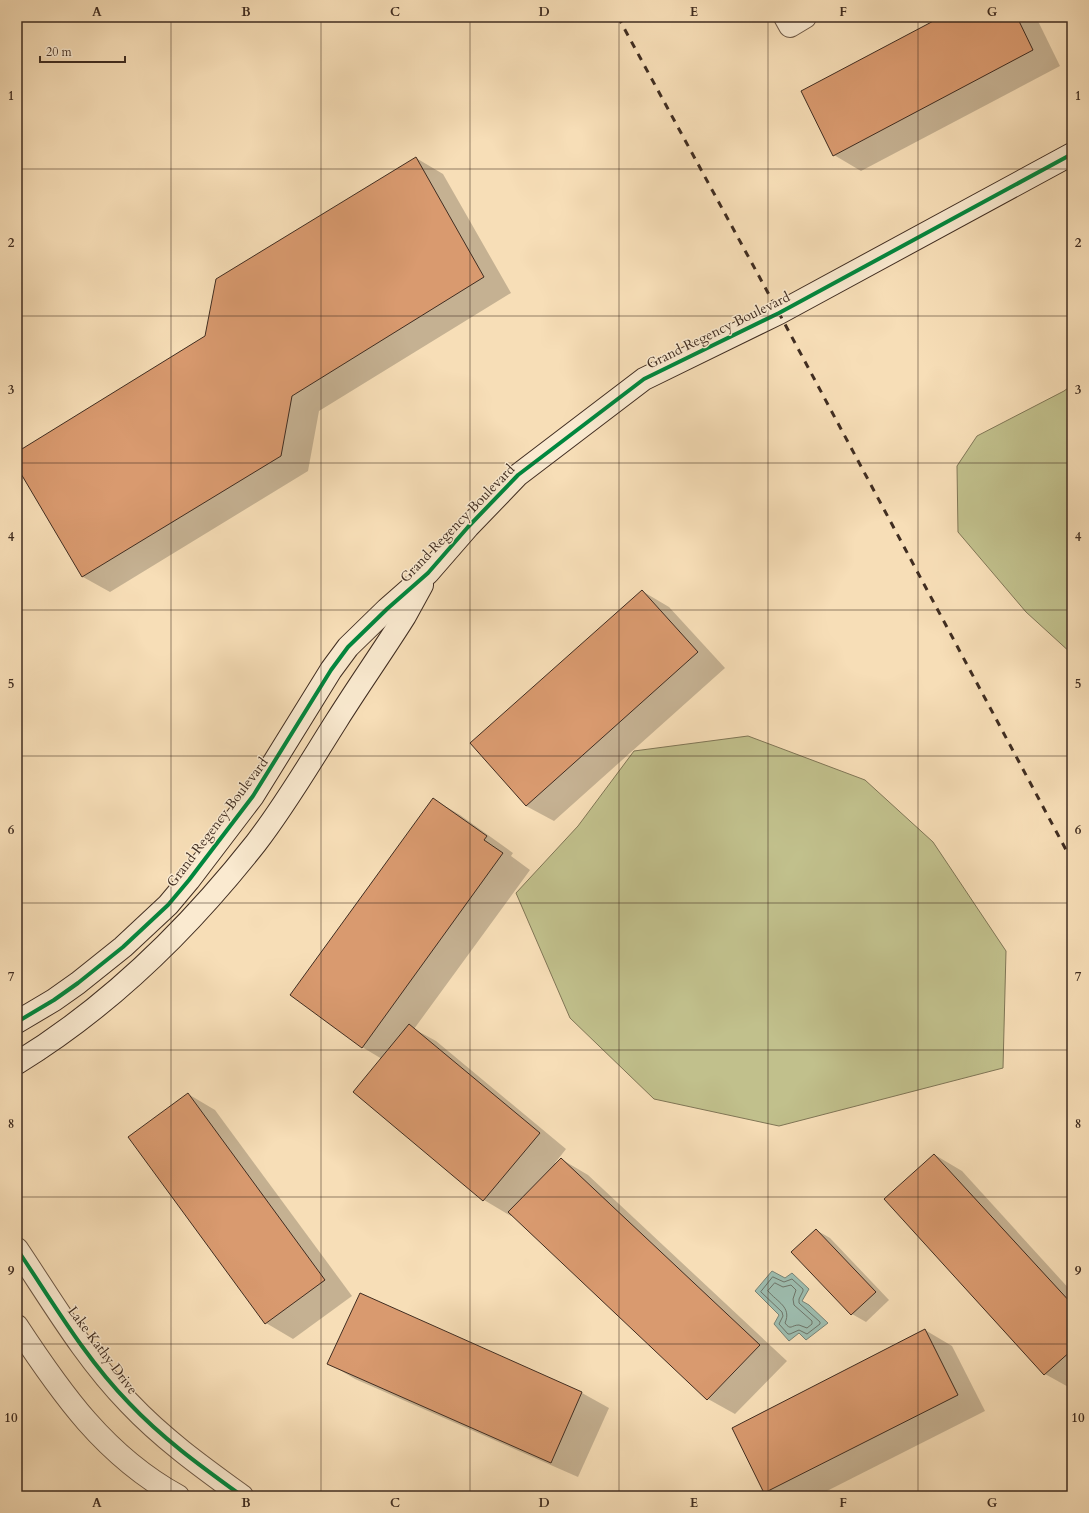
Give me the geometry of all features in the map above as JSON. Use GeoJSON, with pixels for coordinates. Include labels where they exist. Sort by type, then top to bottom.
{"type":"FeatureCollection","features":[{"type":"Feature","properties":{"kind":"street"},"geometry":{"type":"LineString","coordinates":[[785,17],[790,26],[805,17]]}},
{"type":"Feature","properties":{"kind":"street","name":"Grand Regency Boulevard"},"geometry":{"type":"LineString","coordinates":[[17,1022],[54,1000],[95,970],[144,928],[168,905],[253,796],[331,670],[348,646],[428,573],[468,527],[518,475],[644,379],[779,313],[1072,154]]}},
{"type":"Feature","properties":{"kind":"street","name":"Grand Regency Boulevard"},"geometry":{"type":"LineString","coordinates":[[17,1063],[72,1025],[121,986],[185,926],[213,895],[256,842],[283,805],[398,628],[428,573]]}},
{"type":"Feature","properties":{"kind":"street","name":"Lake Kathy Drive"},"geometry":{"type":"LineString","coordinates":[[17,1249],[101,1371],[129,1403],[181,1451],[242,1496]]}},
{"type":"Feature","properties":{"kind":"street"},"geometry":{"type":"LineString","coordinates":[[17,1326],[59,1389],[90,1426],[138,1470],[178,1496]]}},
{"type":"Feature","properties":{"kind":"shaded area"},"geometry":{"type":"Polygon","coordinates":[[[1072,385],[1072,654],[1026,612],[958,532],[957,466],[977,436],[1064,391],[1072,385]]]}},
{"type":"Feature","properties":{"kind":"shaded area"},"geometry":{"type":"Polygon","coordinates":[[[748,736],[865,780],[933,842],[1006,951],[1003,1068],[779,1126],[654,1099],[570,1018],[516,893],[578,826],[634,751],[748,736]]]}},
{"type":"Feature","properties":{"kind":"water"},"geometry":{"type":"Polygon","coordinates":[[[772,1271],[785,1278],[792,1273],[809,1289],[802,1301],[809,1305],[828,1323],[806,1340],[799,1333],[789,1341],[774,1324],[779,1315],[755,1291],[772,1271]]]}},
{"type":"Feature","properties":{"kind":"building"},"geometry":{"type":"Polygon","coordinates":[[[941,17],[1017,17],[1033,50],[833,156],[801,91],[941,17]]]}},
{"type":"Feature","properties":{"kind":"building"},"geometry":{"type":"Polygon","coordinates":[[[416,157],[484,277],[292,396],[281,456],[82,577],[17,467],[17,452],[205,336],[216,279],[416,157]]]}},
{"type":"Feature","properties":{"kind":"building"},"geometry":{"type":"Polygon","coordinates":[[[642,590],[698,652],[526,806],[470,743],[642,590]]]}},
{"type":"Feature","properties":{"kind":"building"},"geometry":{"type":"Polygon","coordinates":[[[433,798],[487,836],[484,840],[503,853],[362,1048],[290,995],[433,798]]]}},
{"type":"Feature","properties":{"kind":"building"},"geometry":{"type":"Polygon","coordinates":[[[409,1024],[540,1133],[483,1201],[353,1092],[409,1024]]]}},
{"type":"Feature","properties":{"kind":"building"},"geometry":{"type":"Polygon","coordinates":[[[188,1093],[325,1280],[265,1324],[128,1137],[188,1093]]]}},
{"type":"Feature","properties":{"kind":"building"},"geometry":{"type":"Polygon","coordinates":[[[934,1154],[1072,1304],[1072,1350],[1044,1375],[884,1199],[934,1154]]]}},
{"type":"Feature","properties":{"kind":"building"},"geometry":{"type":"Polygon","coordinates":[[[561,1158],[760,1345],[707,1400],[508,1212],[561,1158]]]}},
{"type":"Feature","properties":{"kind":"building"},"geometry":{"type":"Polygon","coordinates":[[[816,1229],[876,1292],[851,1315],[791,1252],[816,1229]]]}},
{"type":"Feature","properties":{"kind":"building"},"geometry":{"type":"Polygon","coordinates":[[[360,1293],[582,1392],[551,1463],[327,1364],[360,1293]]]}},
{"type":"Feature","properties":{"kind":"building"},"geometry":{"type":"Polygon","coordinates":[[[925,1329],[958,1395],[764,1493],[732,1428],[925,1329]]]}},
{"type":"Feature","properties":{"kind":"railway"},"geometry":{"type":"LineString","coordinates":[[618,17],[779,313],[1072,861]]}},
{"type":"Feature","properties":{"kind":"cycle path"},"geometry":{"type":"LineString","coordinates":[[17,1022],[54,1000],[78,983],[123,947],[168,905],[253,796],[331,670],[348,647],[387,609],[428,573],[468,527],[518,475],[644,379],[779,313],[1072,154]]}},
{"type":"Feature","properties":{"kind":"cycle path"},"geometry":{"type":"LineString","coordinates":[[17,1249],[83,1348],[113,1386],[155,1429],[169,1441],[242,1496]]}}]}
